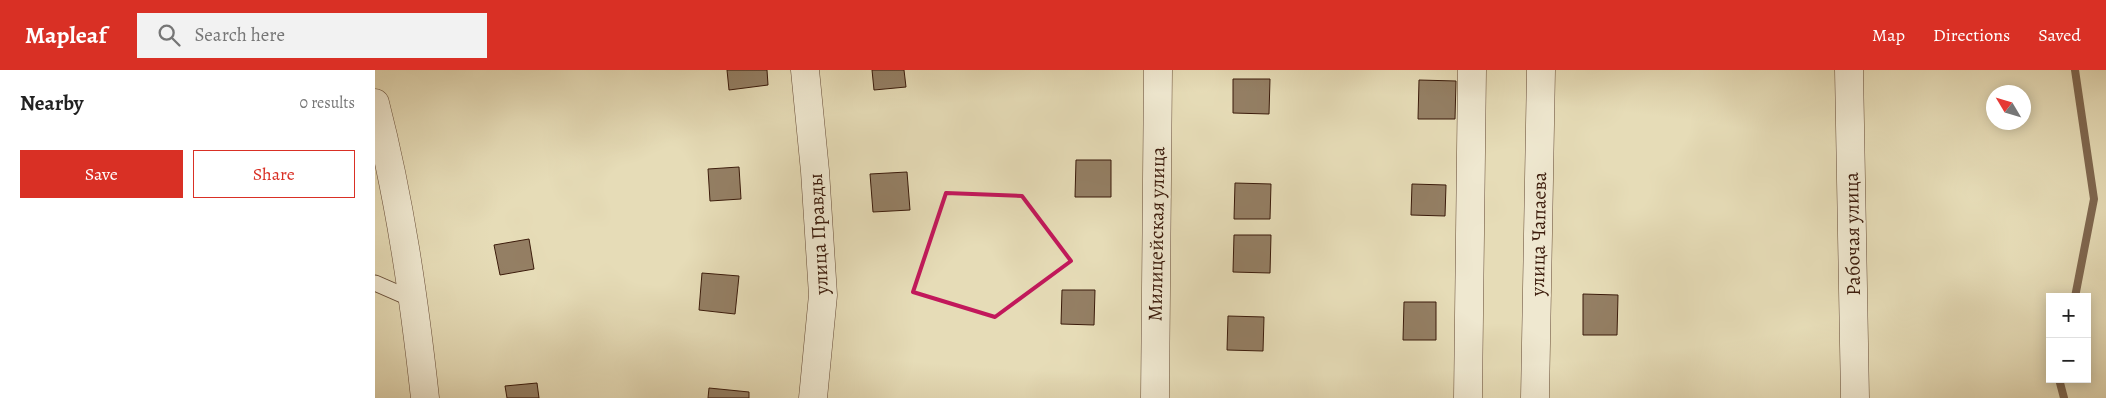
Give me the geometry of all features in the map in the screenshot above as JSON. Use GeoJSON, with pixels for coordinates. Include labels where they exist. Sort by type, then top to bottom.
{"type":"FeatureCollection","features":[{"type":"Feature","properties":{"kind":"street","name":"улица Правды"},"geometry":{"type":"LineString","coordinates":[[805,70],[815,171],[823,295],[813,398]]}},
{"type":"Feature","properties":{"kind":"street","name":"Милицейская улица"},"geometry":{"type":"LineString","coordinates":[[1155,398],[1158,70]]}},
{"type":"Feature","properties":{"kind":"street"},"geometry":{"type":"LineString","coordinates":[[1468,398],[1472,70]]}},
{"type":"Feature","properties":{"kind":"street","name":"улица Чапаева"},"geometry":{"type":"LineString","coordinates":[[1535,398],[1541,70]]}},
{"type":"Feature","properties":{"kind":"street","name":"Рабочая улица"},"geometry":{"type":"LineString","coordinates":[[1849,70],[1855,398]]}},
{"type":"Feature","properties":{"kind":"street"},"geometry":{"type":"LineString","coordinates":[[375,103],[391,164],[414,300],[425,398]]}},
{"type":"Feature","properties":{"kind":"lane"},"geometry":{"type":"LineString","coordinates":[[375,283],[414,300]]}},
{"type":"Feature","properties":{"kind":"highlighted area"},"geometry":{"type":"Polygon","coordinates":[[[946,193],[1022,196],[1071,261],[995,317],[913,292],[946,193]]]}},
{"type":"Feature","properties":{"kind":"building"},"geometry":{"type":"Polygon","coordinates":[[[727,70],[767,70],[768,85],[729,90],[727,70]]]}},
{"type":"Feature","properties":{"kind":"building"},"geometry":{"type":"Polygon","coordinates":[[[872,70],[904,70],[906,87],[874,90],[872,70]]]}},
{"type":"Feature","properties":{"kind":"building"},"geometry":{"type":"Polygon","coordinates":[[[1233,79],[1270,79],[1269,114],[1233,113],[1233,79]]]}},
{"type":"Feature","properties":{"kind":"building"},"geometry":{"type":"Polygon","coordinates":[[[1419,80],[1456,81],[1455,119],[1418,119],[1419,80]]]}},
{"type":"Feature","properties":{"kind":"building"},"geometry":{"type":"Polygon","coordinates":[[[1076,160],[1111,160],[1111,197],[1075,197],[1076,160]]]}},
{"type":"Feature","properties":{"kind":"building"},"geometry":{"type":"Polygon","coordinates":[[[739,167],[741,199],[710,201],[708,169],[739,167]]]}},
{"type":"Feature","properties":{"kind":"building"},"geometry":{"type":"Polygon","coordinates":[[[907,172],[910,210],[873,212],[870,174],[907,172]]]}},
{"type":"Feature","properties":{"kind":"building"},"geometry":{"type":"Polygon","coordinates":[[[1235,183],[1271,184],[1270,219],[1234,219],[1235,183]]]}},
{"type":"Feature","properties":{"kind":"building"},"geometry":{"type":"Polygon","coordinates":[[[1412,184],[1446,185],[1445,216],[1411,215],[1412,184]]]}},
{"type":"Feature","properties":{"kind":"building"},"geometry":{"type":"Polygon","coordinates":[[[1234,235],[1271,235],[1270,273],[1233,272],[1234,235]]]}},
{"type":"Feature","properties":{"kind":"building"},"geometry":{"type":"Polygon","coordinates":[[[529,239],[534,269],[500,275],[494,245],[529,239]]]}},
{"type":"Feature","properties":{"kind":"building"},"geometry":{"type":"Polygon","coordinates":[[[702,273],[739,276],[735,314],[699,310],[702,273]]]}},
{"type":"Feature","properties":{"kind":"building"},"geometry":{"type":"Polygon","coordinates":[[[1062,290],[1095,290],[1094,325],[1061,324],[1062,290]]]}},
{"type":"Feature","properties":{"kind":"building"},"geometry":{"type":"Polygon","coordinates":[[[1583,294],[1618,295],[1617,335],[1583,335],[1583,294]]]}},
{"type":"Feature","properties":{"kind":"building"},"geometry":{"type":"Polygon","coordinates":[[[1404,302],[1436,302],[1436,340],[1403,340],[1404,302]]]}},
{"type":"Feature","properties":{"kind":"building"},"geometry":{"type":"Polygon","coordinates":[[[1228,316],[1264,317],[1263,351],[1227,350],[1228,316]]]}},
{"type":"Feature","properties":{"kind":"building"},"geometry":{"type":"Polygon","coordinates":[[[537,383],[539,398],[507,398],[505,386],[537,383]]]}},
{"type":"Feature","properties":{"kind":"building"},"geometry":{"type":"Polygon","coordinates":[[[709,388],[749,392],[749,398],[708,398],[709,388]]]}},
{"type":"Feature","properties":{"kind":"waterway"},"geometry":{"type":"LineString","coordinates":[[2075,70],[2094,199],[2076,293]]}},
{"type":"Feature","properties":{"kind":"waterway"},"geometry":{"type":"LineString","coordinates":[[2060,383],[2064,398]]}}]}
